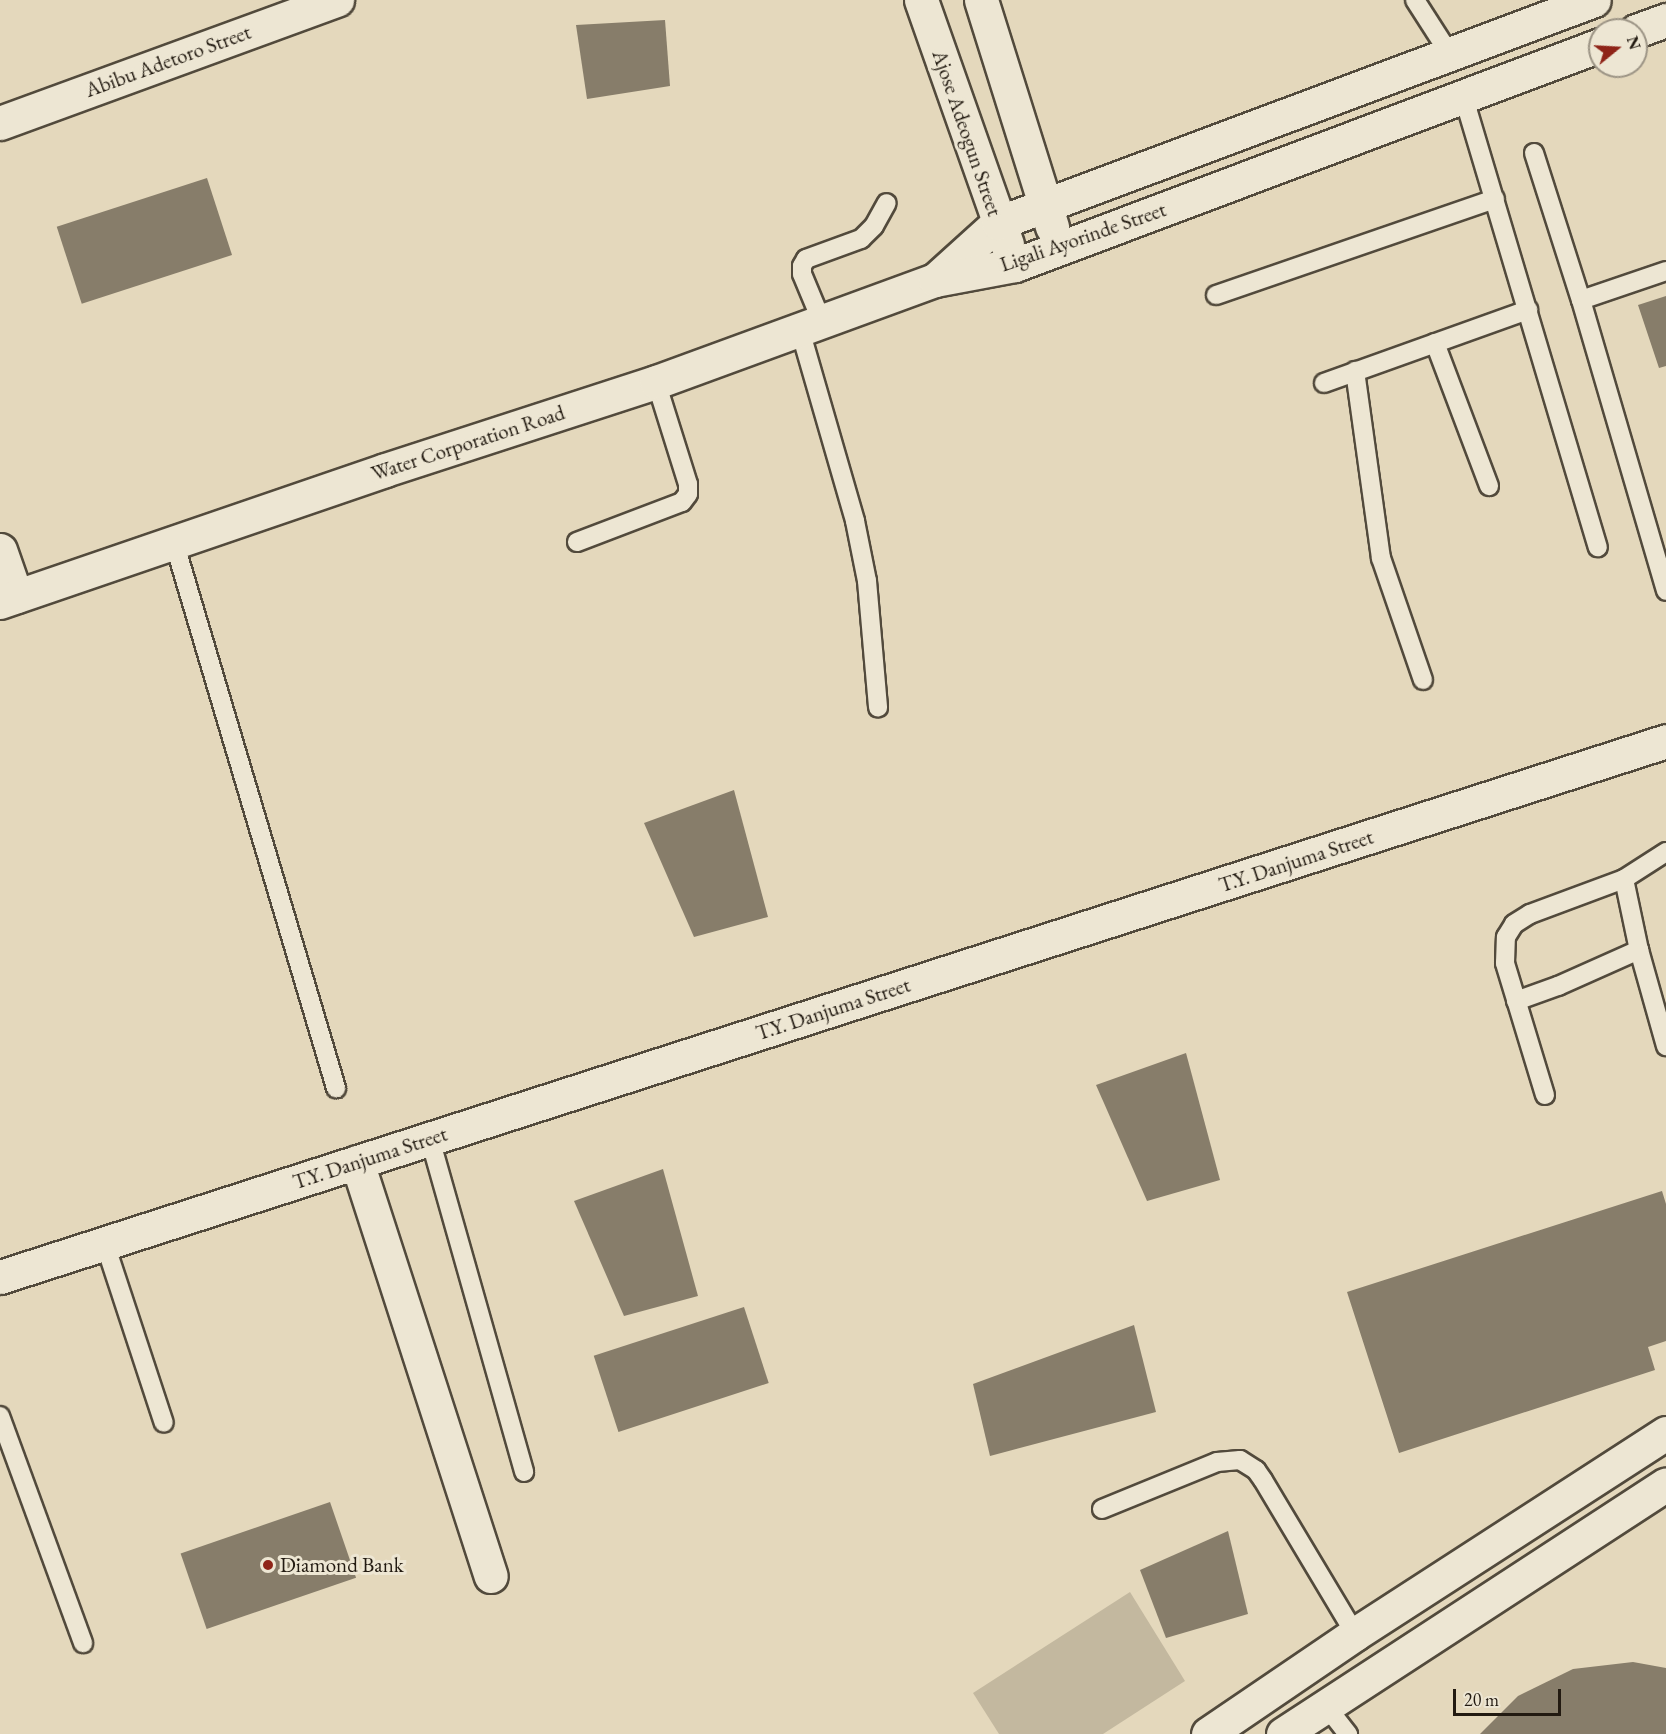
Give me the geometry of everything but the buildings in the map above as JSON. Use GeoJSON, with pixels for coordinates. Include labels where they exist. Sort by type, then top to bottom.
{"type":"FeatureCollection","features":[{"type":"Feature","properties":{"kind":"street","name":"Abibu Adetoro Street"},"geometry":{"type":"LineString","coordinates":[[0,123],[337,0]]}},
{"type":"Feature","properties":{"kind":"street","name":"Ajose Adeogun Street"},"geometry":{"type":"LineString","coordinates":[[921,0],[998,223],[1016,265]]}},
{"type":"Feature","properties":{"kind":"street"},"geometry":{"type":"LineString","coordinates":[[981,0],[1059,249]]}},
{"type":"Feature","properties":{"kind":"street","name":"Ligali Ayorinde Street"},"geometry":{"type":"LineString","coordinates":[[935,280],[998,223],[1594,0]]}},
{"type":"Feature","properties":{"kind":"street"},"geometry":{"type":"LineString","coordinates":[[1648,27],[1666,20]]}},
{"type":"Feature","properties":{"kind":"street","name":"Ligali Ayorinde Street"},"geometry":{"type":"LineString","coordinates":[[935,280],[1016,265],[1463,94],[1588,49]]}},
{"type":"Feature","properties":{"kind":"street","name":"Water Corporation Road"},"geometry":{"type":"LineString","coordinates":[[8,599],[656,382],[935,280]]}},
{"type":"Feature","properties":{"kind":"street"},"geometry":{"type":"LineString","coordinates":[[0,550],[8,599]]}},
{"type":"Feature","properties":{"kind":"street","name":"T.Y. Danjuma Street"},"geometry":{"type":"LineString","coordinates":[[0,1277],[1666,741]]}},
{"type":"Feature","properties":{"kind":"street"},"geometry":{"type":"LineString","coordinates":[[357,1162],[491,1576]]}},
{"type":"Feature","properties":{"kind":"street"},"geometry":{"type":"LineString","coordinates":[[1208,1734],[1355,1635],[1666,1433]]}},
{"type":"Feature","properties":{"kind":"street"},"geometry":{"type":"LineString","coordinates":[[1283,1734],[1666,1484]]}},
{"type":"Feature","properties":{"kind":"lane"},"geometry":{"type":"LineString","coordinates":[[1415,0],[1449,53]]}},
{"type":"Feature","properties":{"kind":"lane"},"geometry":{"type":"LineString","coordinates":[[1463,94],[1598,547]]}},
{"type":"Feature","properties":{"kind":"lane"},"geometry":{"type":"LineString","coordinates":[[1534,153],[1581,300],[1666,591]]}},
{"type":"Feature","properties":{"kind":"lane"},"geometry":{"type":"LineString","coordinates":[[1216,295],[1495,200]]}},
{"type":"Feature","properties":{"kind":"lane"},"geometry":{"type":"LineString","coordinates":[[878,708],[867,581],[811,326],[802,266],[807,259],[861,239],[874,226],[887,203]]}},
{"type":"Feature","properties":{"kind":"lane"},"geometry":{"type":"LineString","coordinates":[[1581,300],[1666,271]]}},
{"type":"Feature","properties":{"kind":"lane"},"geometry":{"type":"LineString","coordinates":[[1324,383],[1528,310]]}},
{"type":"Feature","properties":{"kind":"lane"},"geometry":{"type":"LineString","coordinates":[[1435,343],[1489,486]]}},
{"type":"Feature","properties":{"kind":"lane"},"geometry":{"type":"LineString","coordinates":[[1355,371],[1381,558],[1423,680]]}},
{"type":"Feature","properties":{"kind":"lane"},"geometry":{"type":"LineString","coordinates":[[577,542],[682,502],[688,494],[688,484],[656,382]]}},
{"type":"Feature","properties":{"kind":"lane"},"geometry":{"type":"LineString","coordinates":[[174,542],[336,1088]]}},
{"type":"Feature","properties":{"kind":"lane"},"geometry":{"type":"LineString","coordinates":[[1545,1095],[1505,963],[1506,937],[1514,924],[1530,914],[1624,879],[1666,852]]}},
{"type":"Feature","properties":{"kind":"lane"},"geometry":{"type":"LineString","coordinates":[[1624,879],[1639,950],[1666,1046]]}},
{"type":"Feature","properties":{"kind":"lane"},"geometry":{"type":"LineString","coordinates":[[1516,1001],[1558,986],[1639,950]]}},
{"type":"Feature","properties":{"kind":"lane"},"geometry":{"type":"LineString","coordinates":[[430,1139],[524,1472]]}},
{"type":"Feature","properties":{"kind":"lane"},"geometry":{"type":"LineString","coordinates":[[105,1244],[164,1423]]}},
{"type":"Feature","properties":{"kind":"lane"},"geometry":{"type":"LineString","coordinates":[[0,1416],[83,1643]]}},
{"type":"Feature","properties":{"kind":"lane"},"geometry":{"type":"LineString","coordinates":[[1102,1509],[1218,1462],[1240,1460],[1256,1470],[1263,1480],[1355,1635]]}},
{"type":"Feature","properties":{"kind":"lane"},"geometry":{"type":"LineString","coordinates":[[1326,1706],[1348,1734]]}},
{"type":"Feature","properties":{"kind":"shaded area"},"geometry":{"type":"Polygon","coordinates":[[[1130,1592],[1185,1681],[1103,1734],[999,1734],[973,1693],[1130,1592]]]}},
{"type":"Feature","properties":{"kind":"place","name":"Diamond Bank"},"geometry":{"type":"Point","coordinates":[268,1565]}}]}
